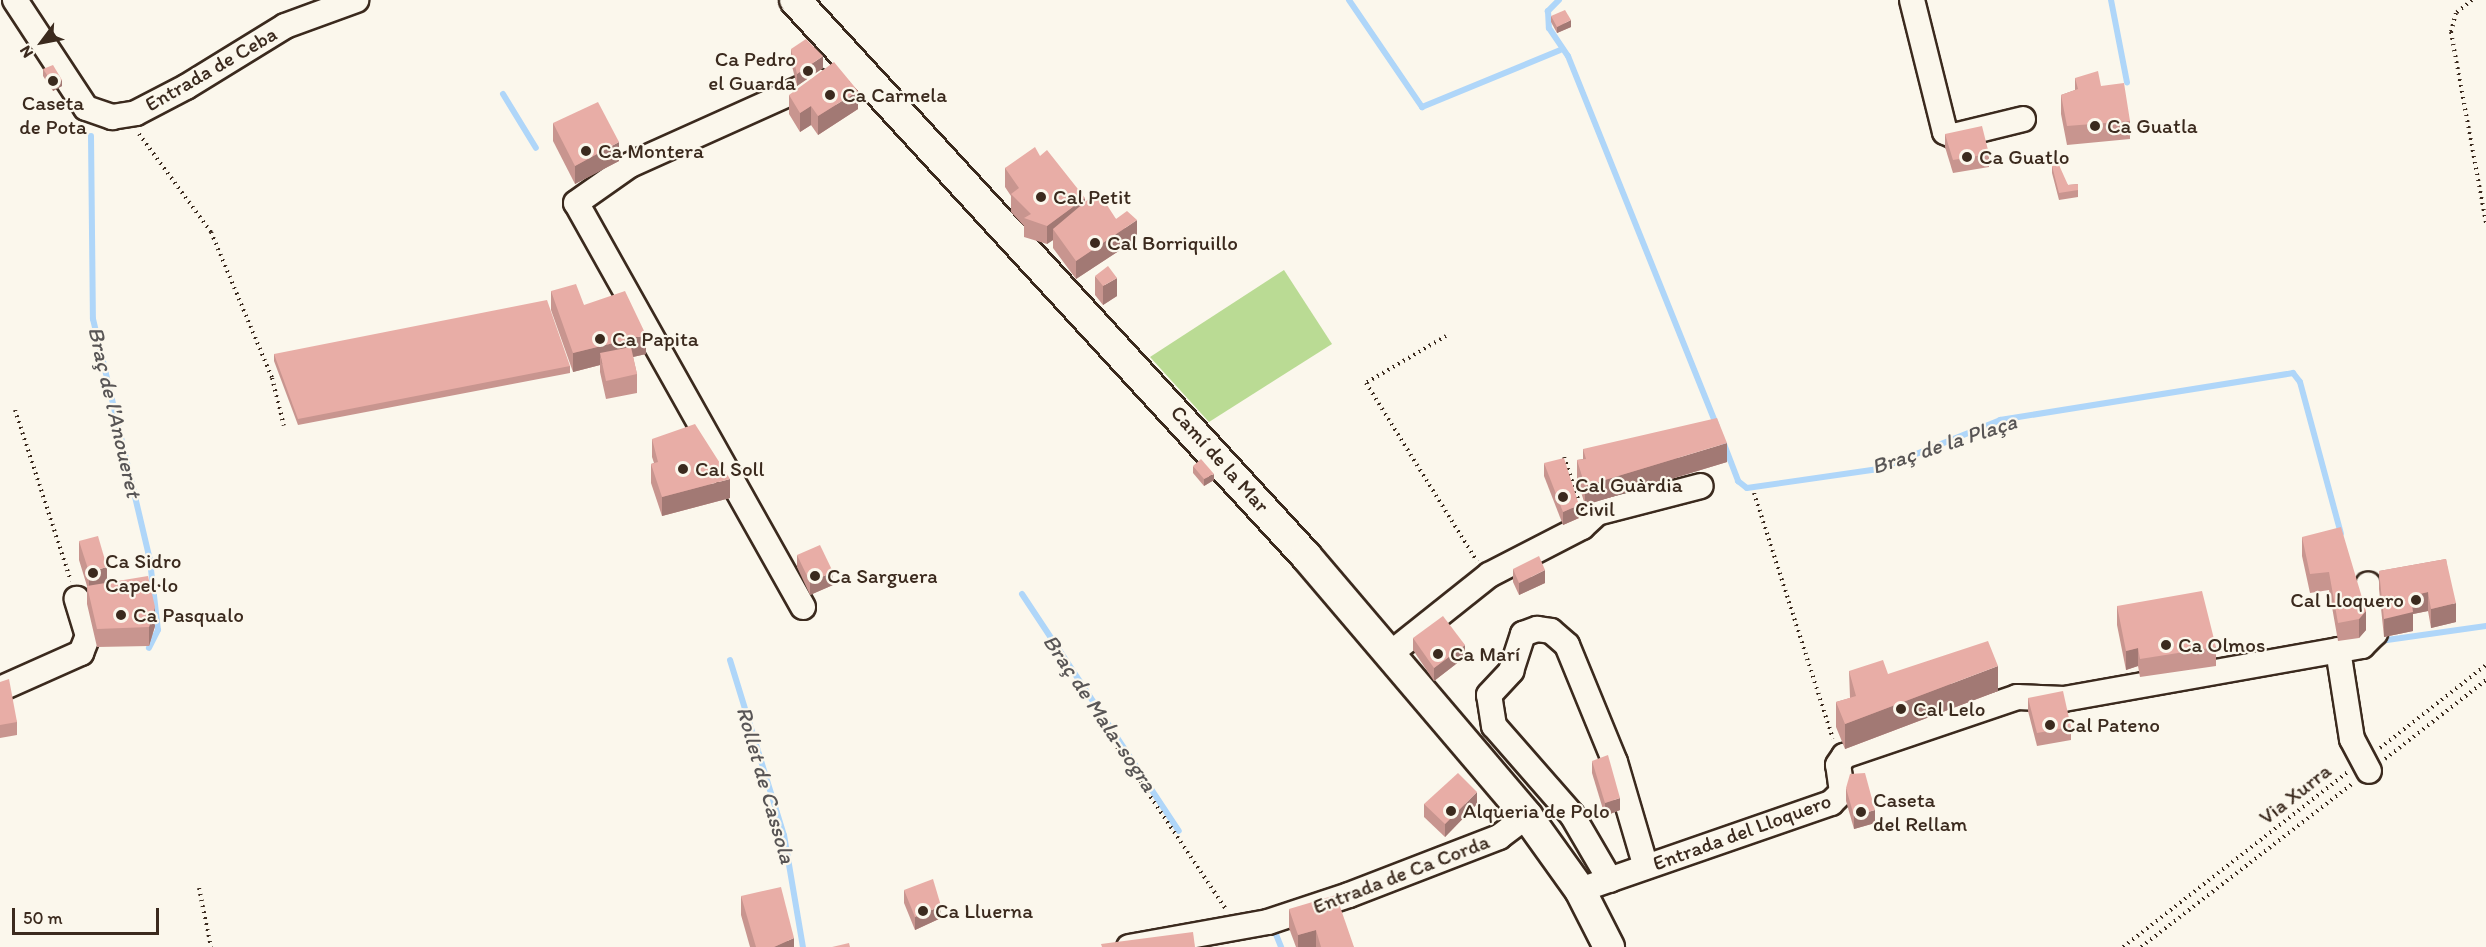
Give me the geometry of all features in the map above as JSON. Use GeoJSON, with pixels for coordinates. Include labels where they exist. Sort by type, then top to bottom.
{"type":"FeatureCollection","features":[{"type":"Feature","properties":{"kind":"main road","name":"Camí de la Mar"},"geometry":{"type":"LineString","coordinates":[[795,0],[1165,398],[1390,654],[1527,816],[1580,891],[1603,939]]}},
{"type":"Feature","properties":{"kind":"street","name":"Entrada de Ceba"},"geometry":{"type":"LineString","coordinates":[[15,0],[90,113],[126,116],[186,87],[255,41],[356,0]]}},
{"type":"Feature","properties":{"kind":"street"},"geometry":{"type":"LineString","coordinates":[[1912,0],[1945,132],[1954,136],[2023,119]]}},
{"type":"Feature","properties":{"kind":"street"},"geometry":{"type":"LineString","coordinates":[[803,607],[576,202],[630,165],[798,93],[848,58]]}},
{"type":"Feature","properties":{"kind":"street"},"geometry":{"type":"LineString","coordinates":[[1390,654],[1486,577],[1592,518],[1701,486]]}},
{"type":"Feature","properties":{"kind":"street"},"geometry":{"type":"LineString","coordinates":[[1840,759],[2017,697],[2064,699],[2362,646],[2375,633],[2368,584]]}},
{"type":"Feature","properties":{"kind":"street"},"geometry":{"type":"LineString","coordinates":[[0,689],[81,653],[88,636],[77,599]]}},
{"type":"Feature","properties":{"kind":"street"},"geometry":{"type":"LineString","coordinates":[[1610,880],[1572,815],[1494,726],[1489,695],[1511,671],[1523,634],[1537,629],[1568,645],[1615,762],[1646,867]]}},
{"type":"Feature","properties":{"kind":"street"},"geometry":{"type":"LineString","coordinates":[[2338,650],[2352,739],[2366,766]]}},
{"type":"Feature","properties":{"kind":"street","name":"Entrada del Lloquero"},"geometry":{"type":"LineString","coordinates":[[1580,891],[1837,800],[1840,759]]}},
{"type":"Feature","properties":{"kind":"street","name":"Entrada de Ca Corda"},"geometry":{"type":"LineString","coordinates":[[1129,947],[1239,928],[1349,895],[1499,837],[1527,816]]}},
{"type":"Feature","properties":{"kind":"path"},"geometry":{"type":"LineString","coordinates":[[2472,0],[2456,13],[2451,32],[2486,222]]}},
{"type":"Feature","properties":{"kind":"path"},"geometry":{"type":"LineString","coordinates":[[126,116],[211,232],[272,378],[284,426]]}},
{"type":"Feature","properties":{"kind":"path"},"geometry":{"type":"LineString","coordinates":[[1446,336],[1366,383],[1486,577]]}},
{"type":"Feature","properties":{"kind":"path"},"geometry":{"type":"LineString","coordinates":[[15,410],[77,599]]}},
{"type":"Feature","properties":{"kind":"path"},"geometry":{"type":"LineString","coordinates":[[1564,457],[1582,511],[1592,518]]}},
{"type":"Feature","properties":{"kind":"path"},"geometry":{"type":"LineString","coordinates":[[1754,493],[1840,759]]}},
{"type":"Feature","properties":{"kind":"path","name":"Via Xurra"},"geometry":{"type":"LineString","coordinates":[[2123,947],[2366,766],[2486,665]]}},
{"type":"Feature","properties":{"kind":"path"},"geometry":{"type":"LineString","coordinates":[[2141,947],[2366,766],[2486,680]]}},
{"type":"Feature","properties":{"kind":"path"},"geometry":{"type":"LineString","coordinates":[[1117,747],[1239,928]]}},
{"type":"Feature","properties":{"kind":"path"},"geometry":{"type":"LineString","coordinates":[[198,888],[212,947]]}},
{"type":"Feature","properties":{"kind":"green space"},"geometry":{"type":"Polygon","coordinates":[[[1284,270],[1332,344],[1209,422],[1150,357],[1284,270]]]}},
{"type":"Feature","properties":{"kind":"building"},"geometry":{"type":"Polygon","coordinates":[[[1565,10],[1571,20],[1557,27],[1551,16],[1565,10]]]}},
{"type":"Feature","properties":{"kind":"building"},"geometry":{"type":"Polygon","coordinates":[[[806,39],[823,56],[797,74],[791,49],[806,39]]]}},
{"type":"Feature","properties":{"kind":"building"},"geometry":{"type":"Polygon","coordinates":[[[834,62],[858,91],[818,116],[811,106],[800,113],[789,95],[834,62]]]}},
{"type":"Feature","properties":{"kind":"building"},"geometry":{"type":"Polygon","coordinates":[[[53,65],[62,80],[53,84],[43,69],[53,65]]]}},
{"type":"Feature","properties":{"kind":"building"},"geometry":{"type":"Polygon","coordinates":[[[2098,71],[2101,86],[2124,83],[2130,121],[2067,126],[2061,95],[2078,89],[2075,78],[2098,71]]]}},
{"type":"Feature","properties":{"kind":"building"},"geometry":{"type":"Polygon","coordinates":[[[598,102],[619,142],[575,166],[553,123],[598,102]]]}},
{"type":"Feature","properties":{"kind":"building"},"geometry":{"type":"Polygon","coordinates":[[[1982,126],[1989,154],[1953,160],[1945,134],[1982,126]]]}},
{"type":"Feature","properties":{"kind":"building","name":"Cal Petit"},"geometry":{"type":"Polygon","coordinates":[[[1035,147],[1040,156],[1047,150],[1085,198],[1047,226],[1024,218],[1031,214],[1011,194],[1019,188],[1005,168],[1035,147]]]}},
{"type":"Feature","properties":{"kind":"building"},"geometry":{"type":"Polygon","coordinates":[[[2059,165],[2068,185],[2078,184],[2078,190],[2059,193],[2052,166],[2059,165]]]}},
{"type":"Feature","properties":{"kind":"building"},"geometry":{"type":"Polygon","coordinates":[[[1098,191],[1116,219],[1127,211],[1137,220],[1076,261],[1053,229],[1098,191]]]}},
{"type":"Feature","properties":{"kind":"building"},"geometry":{"type":"Polygon","coordinates":[[[1108,266],[1117,278],[1103,286],[1095,276],[1108,266]]]}},
{"type":"Feature","properties":{"kind":"building"},"geometry":{"type":"Polygon","coordinates":[[[576,284],[584,305],[625,291],[646,335],[573,353],[551,291],[576,284]]]}},
{"type":"Feature","properties":{"kind":"building"},"geometry":{"type":"Polygon","coordinates":[[[547,300],[570,366],[298,419],[274,354],[547,300]]]}},
{"type":"Feature","properties":{"kind":"building"},"geometry":{"type":"Polygon","coordinates":[[[631,347],[637,374],[606,381],[600,353],[631,347]]]}},
{"type":"Feature","properties":{"kind":"building"},"geometry":{"type":"Polygon","coordinates":[[[1717,418],[1727,443],[1585,486],[1577,460],[1586,459],[1583,449],[1717,418]]]}},
{"type":"Feature","properties":{"kind":"building","name":"Cal Soll"},"geometry":{"type":"Polygon","coordinates":[[[695,424],[730,479],[662,497],[651,464],[658,462],[652,439],[695,424]]]}},
{"type":"Feature","properties":{"kind":"building"},"geometry":{"type":"Polygon","coordinates":[[[1564,458],[1579,505],[1563,512],[1544,463],[1564,458]]]}},
{"type":"Feature","properties":{"kind":"building"},"geometry":{"type":"Polygon","coordinates":[[[1201,459],[1214,474],[1204,479],[1193,466],[1201,459]]]}},
{"type":"Feature","properties":{"kind":"building"},"geometry":{"type":"Polygon","coordinates":[[[2341,527],[2366,611],[2359,619],[2338,623],[2329,572],[2310,574],[2302,537],[2341,527]]]}},
{"type":"Feature","properties":{"kind":"building"},"geometry":{"type":"Polygon","coordinates":[[[98,536],[107,567],[89,572],[79,541],[98,536]]]}},
{"type":"Feature","properties":{"kind":"building"},"geometry":{"type":"Polygon","coordinates":[[[820,545],[833,572],[810,582],[797,555],[820,545]]]}},
{"type":"Feature","properties":{"kind":"building"},"geometry":{"type":"Polygon","coordinates":[[[1539,556],[1545,570],[1519,583],[1513,569],[1539,556]]]}},
{"type":"Feature","properties":{"kind":"building"},"geometry":{"type":"Polygon","coordinates":[[[2446,559],[2456,603],[2431,609],[2428,592],[2411,596],[2413,612],[2384,619],[2379,571],[2446,559]]]}},
{"type":"Feature","properties":{"kind":"building"},"geometry":{"type":"Polygon","coordinates":[[[148,576],[155,607],[149,627],[97,629],[87,586],[148,576]]]}},
{"type":"Feature","properties":{"kind":"building","name":"Ca Olmos"},"geometry":{"type":"Polygon","coordinates":[[[2202,591],[2216,647],[2140,659],[2138,648],[2126,651],[2117,606],[2202,591]]]}},
{"type":"Feature","properties":{"kind":"building"},"geometry":{"type":"Polygon","coordinates":[[[1443,616],[1465,645],[1434,668],[1413,638],[1443,616]]]}},
{"type":"Feature","properties":{"kind":"building"},"geometry":{"type":"Polygon","coordinates":[[[1988,641],[1998,666],[1845,724],[1836,702],[1856,696],[1849,671],[1883,660],[1888,674],[1988,641]]]}},
{"type":"Feature","properties":{"kind":"building"},"geometry":{"type":"Polygon","coordinates":[[[9,679],[17,722],[0,725],[0,682],[9,679]]]}},
{"type":"Feature","properties":{"kind":"building"},"geometry":{"type":"Polygon","coordinates":[[[2063,691],[2071,727],[2037,733],[2028,698],[2063,691]]]}},
{"type":"Feature","properties":{"kind":"building"},"geometry":{"type":"Polygon","coordinates":[[[1608,755],[1620,798],[1605,803],[1592,761],[1608,755]]]}},
{"type":"Feature","properties":{"kind":"building"},"geometry":{"type":"Polygon","coordinates":[[[1458,773],[1477,792],[1445,824],[1424,804],[1458,773]]]}},
{"type":"Feature","properties":{"kind":"building"},"geometry":{"type":"Polygon","coordinates":[[[1865,773],[1875,810],[1854,816],[1846,788],[1850,774],[1865,773]]]}},
{"type":"Feature","properties":{"kind":"building"},"geometry":{"type":"Polygon","coordinates":[[[933,879],[941,906],[915,917],[904,890],[933,879]]]}},
{"type":"Feature","properties":{"kind":"building"},"geometry":{"type":"Polygon","coordinates":[[[781,887],[794,938],[774,947],[756,947],[741,896],[781,887]]]}},
{"type":"Feature","properties":{"kind":"building"},"geometry":{"type":"Polygon","coordinates":[[[1336,895],[1354,947],[1321,947],[1316,930],[1298,935],[1289,909],[1336,895]]]}},
{"type":"Feature","properties":{"kind":"building"},"geometry":{"type":"Polygon","coordinates":[[[1193,932],[1195,947],[1102,947],[1101,944],[1193,932]]]}},
{"type":"Feature","properties":{"kind":"building"},"geometry":{"type":"Polygon","coordinates":[[[849,943],[850,947],[832,947],[849,943]]]}},
{"type":"Feature","properties":{"kind":"waterway"},"geometry":{"type":"LineString","coordinates":[[1349,0],[1422,107],[1560,50]]}},
{"type":"Feature","properties":{"kind":"waterway","name":"Braç de la Plaça"},"geometry":{"type":"LineString","coordinates":[[1559,0],[1548,11],[1549,28],[1568,56],[1717,426]]}},
{"type":"Feature","properties":{"kind":"waterway"},"geometry":{"type":"LineString","coordinates":[[2111,0],[2127,82]]}},
{"type":"Feature","properties":{"kind":"waterway","name":"Rollet de Cassola"},"geometry":{"type":"LineString","coordinates":[[503,94],[536,148]]}},
{"type":"Feature","properties":{"kind":"waterway","name":"Braç de l'Anoueret"},"geometry":{"type":"LineString","coordinates":[[91,136],[93,319],[150,561],[158,630],[149,648]]}},
{"type":"Feature","properties":{"kind":"waterway","name":"Braç de la Plaça"},"geometry":{"type":"LineString","coordinates":[[1724,444],[1738,481],[1747,488],[1879,469],[2000,420],[2293,373],[2300,382],[2341,534]]}},
{"type":"Feature","properties":{"kind":"waterway","name":"Braç de Mala-sogra"},"geometry":{"type":"LineString","coordinates":[[1022,594],[1179,831]]}},
{"type":"Feature","properties":{"kind":"waterway","name":"Braç de la Plaça"},"geometry":{"type":"LineString","coordinates":[[2387,640],[2486,626]]}},
{"type":"Feature","properties":{"kind":"waterway","name":"Rollet de Cassola"},"geometry":{"type":"LineString","coordinates":[[730,660],[784,835],[803,947]]}},
{"type":"Feature","properties":{"kind":"waterway","name":"Braç de Mala-sogra"},"geometry":{"type":"LineString","coordinates":[[1273,927],[1281,947]]}},
{"type":"Feature","properties":{"kind":"place","name":"Ca Pedro el Guarda"},"geometry":{"type":"Point","coordinates":[808,71]}},
{"type":"Feature","properties":{"kind":"place","name":"Caseta de Pota"},"geometry":{"type":"Point","coordinates":[53,81]}},
{"type":"Feature","properties":{"kind":"place","name":"Ca Carmela"},"geometry":{"type":"Point","coordinates":[830,95]}},
{"type":"Feature","properties":{"kind":"place","name":"Ca Guatla"},"geometry":{"type":"Point","coordinates":[2095,126]}},
{"type":"Feature","properties":{"kind":"place","name":"Ca Montera"},"geometry":{"type":"Point","coordinates":[586,151]}},
{"type":"Feature","properties":{"kind":"place","name":"Ca Guatlo"},"geometry":{"type":"Point","coordinates":[1967,157]}},
{"type":"Feature","properties":{"kind":"place","name":"Cal Petit"},"geometry":{"type":"Point","coordinates":[1041,197]}},
{"type":"Feature","properties":{"kind":"place","name":"Cal Borriquillo"},"geometry":{"type":"Point","coordinates":[1095,243]}},
{"type":"Feature","properties":{"kind":"place","name":"Ca Papita"},"geometry":{"type":"Point","coordinates":[600,339]}},
{"type":"Feature","properties":{"kind":"place","name":"Cal Soll"},"geometry":{"type":"Point","coordinates":[683,469]}},
{"type":"Feature","properties":{"kind":"place","name":"Cal Guàrdia Civil"},"geometry":{"type":"Point","coordinates":[1563,497]}},
{"type":"Feature","properties":{"kind":"place","name":"Ca Sidro Capel·lo"},"geometry":{"type":"Point","coordinates":[93,573]}},
{"type":"Feature","properties":{"kind":"place","name":"Ca Sarguera"},"geometry":{"type":"Point","coordinates":[815,576]}},
{"type":"Feature","properties":{"kind":"place","name":"Cal Lloquero"},"geometry":{"type":"Point","coordinates":[2416,600]}},
{"type":"Feature","properties":{"kind":"place","name":"Ca Pasqualo"},"geometry":{"type":"Point","coordinates":[121,615]}},
{"type":"Feature","properties":{"kind":"place","name":"Ca Olmos"},"geometry":{"type":"Point","coordinates":[2166,645]}},
{"type":"Feature","properties":{"kind":"place","name":"Ca Marí"},"geometry":{"type":"Point","coordinates":[1438,654]}},
{"type":"Feature","properties":{"kind":"place","name":"Cal Lelo"},"geometry":{"type":"Point","coordinates":[1901,709]}},
{"type":"Feature","properties":{"kind":"place","name":"Cal Pateno"},"geometry":{"type":"Point","coordinates":[2050,725]}},
{"type":"Feature","properties":{"kind":"place","name":"Alqueria de Polo"},"geometry":{"type":"Point","coordinates":[1451,811]}},
{"type":"Feature","properties":{"kind":"place","name":"Caseta del Rellam"},"geometry":{"type":"Point","coordinates":[1861,812]}},
{"type":"Feature","properties":{"kind":"place","name":"Ca Lluerna"},"geometry":{"type":"Point","coordinates":[923,911]}}]}
